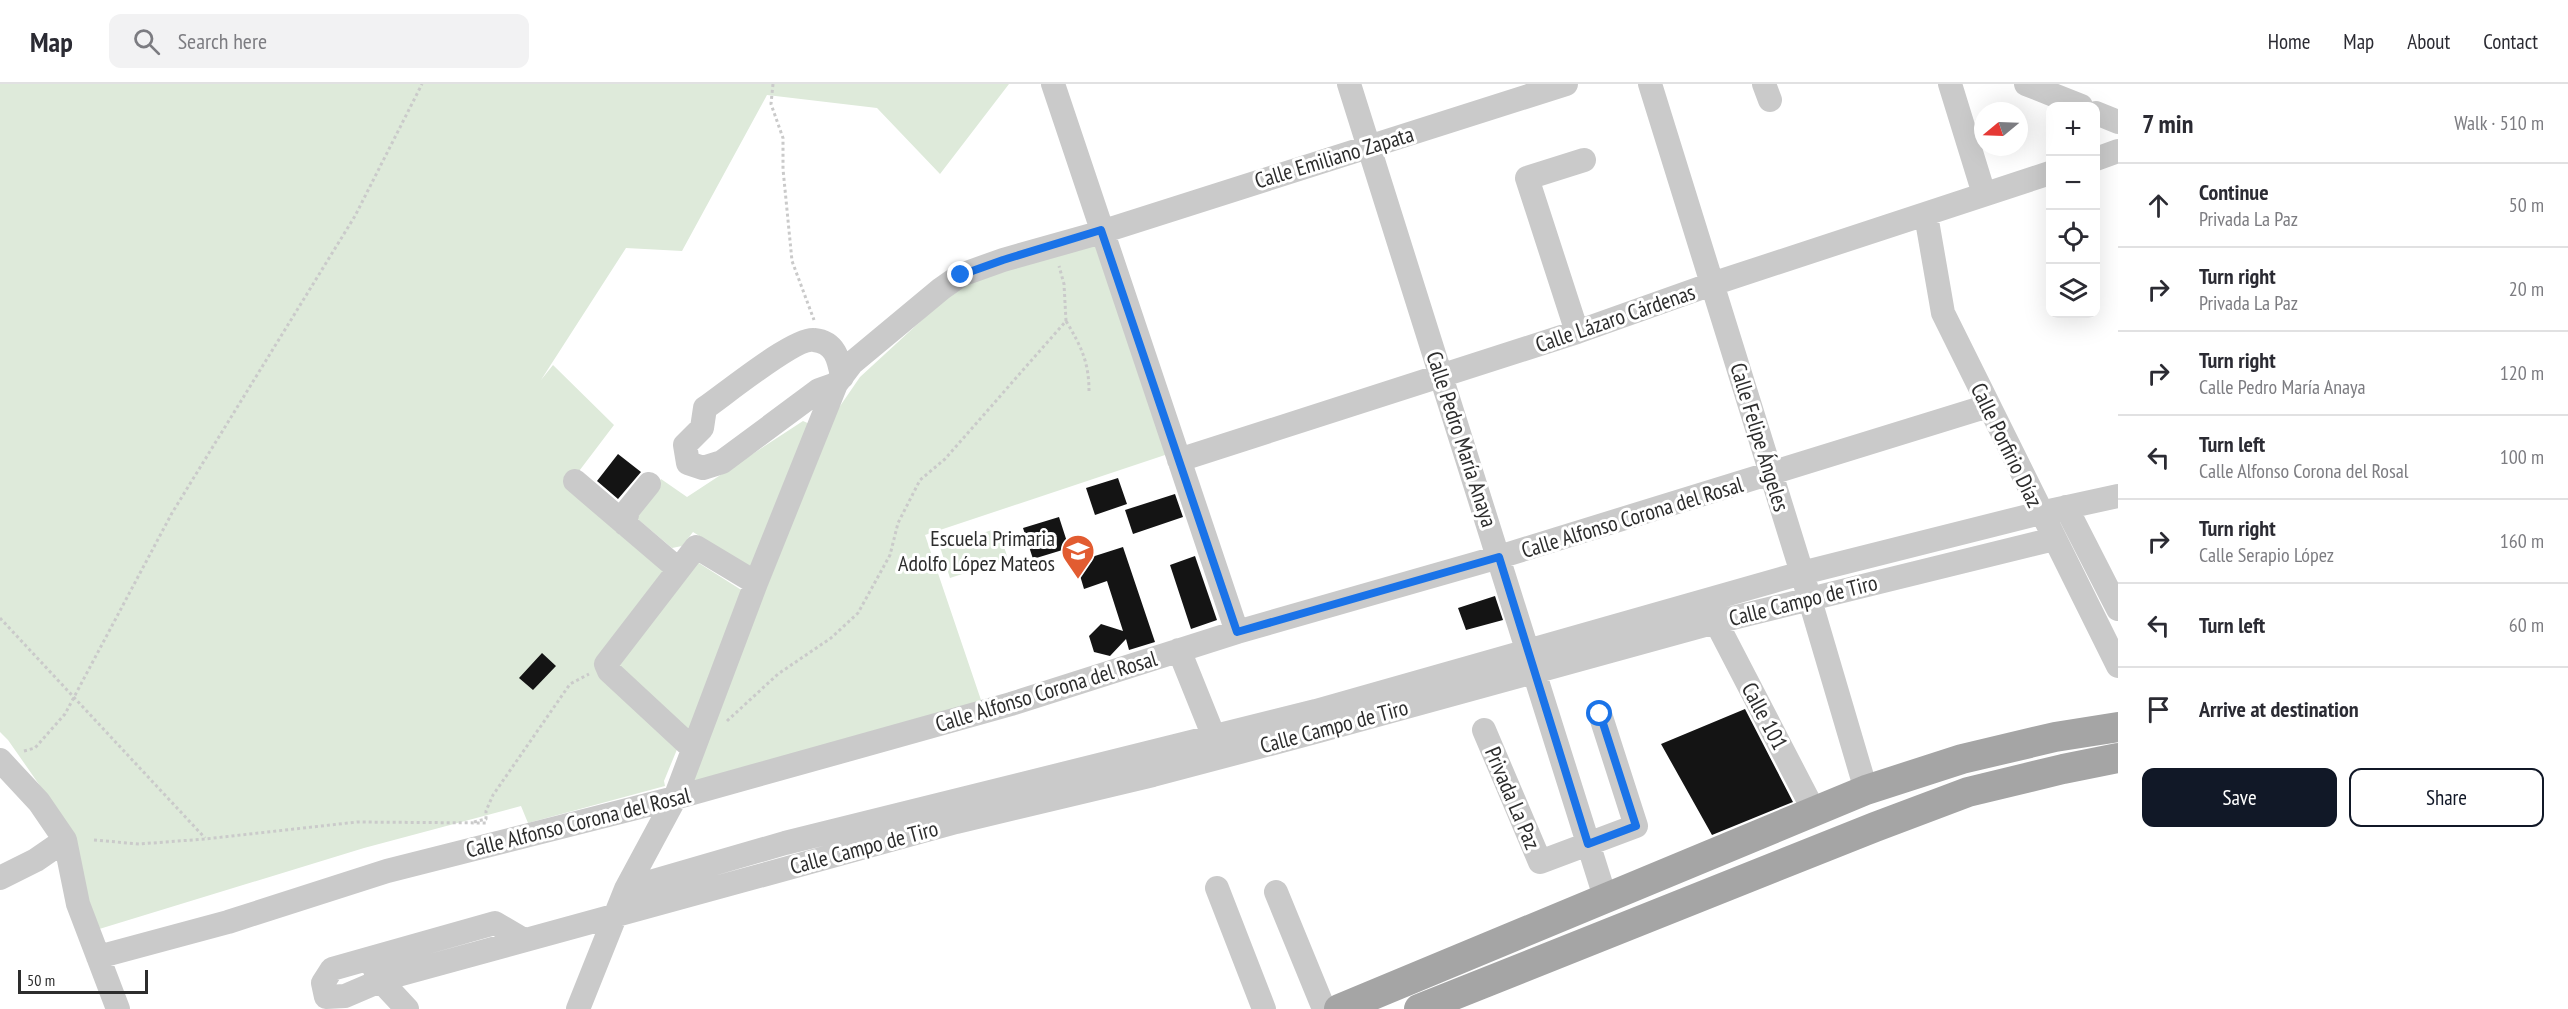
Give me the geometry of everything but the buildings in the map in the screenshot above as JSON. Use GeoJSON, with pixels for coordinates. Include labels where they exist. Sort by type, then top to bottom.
{"type":"FeatureCollection","features":[{"type":"Feature","properties":{"kind":"main road"},"geometry":{"type":"LineString","coordinates":[[1340,1009],[1866,790],[1962,759],[2055,737],[2118,727]]}},
{"type":"Feature","properties":{"kind":"main road"},"geometry":{"type":"LineString","coordinates":[[1419,1009],[1864,831],[1968,792],[2118,758]]}},
{"type":"Feature","properties":{"kind":"street"},"geometry":{"type":"LineString","coordinates":[[1053,84],[1237,632]]}},
{"type":"Feature","properties":{"kind":"street","name":"Calle Pedro María Anaya"},"geometry":{"type":"LineString","coordinates":[[1349,84],[1605,897]]}},
{"type":"Feature","properties":{"kind":"street","name":"Calle Emiliano Zapata"},"geometry":{"type":"LineString","coordinates":[[839,380],[852,363],[961,275],[1566,84]]}},
{"type":"Feature","properties":{"kind":"street","name":"Calle Felipe Ángeles"},"geometry":{"type":"LineString","coordinates":[[1650,84],[1802,573],[1866,790]]}},
{"type":"Feature","properties":{"kind":"street"},"geometry":{"type":"LineString","coordinates":[[1950,84],[1984,194]]}},
{"type":"Feature","properties":{"kind":"street"},"geometry":{"type":"LineString","coordinates":[[2026,84],[2070,102]]}},
{"type":"Feature","properties":{"kind":"street"},"geometry":{"type":"LineString","coordinates":[[2100,115],[2118,122]]}},
{"type":"Feature","properties":{"kind":"street"},"geometry":{"type":"LineString","coordinates":[[2100,158],[2118,152]]}},
{"type":"Feature","properties":{"kind":"street"},"geometry":{"type":"LineString","coordinates":[[1577,332],[1527,178],[1584,160]]}},
{"type":"Feature","properties":{"kind":"street","name":"Calle Lázaro Cárdenas"},"geometry":{"type":"LineString","coordinates":[[1179,460],[1577,332],[1712,284],[2046,174]]}},
{"type":"Feature","properties":{"kind":"street","name":"Calle Porfirio Díaz"},"geometry":{"type":"LineString","coordinates":[[1926,215],[1943,313],[2040,513],[2118,666]]}},
{"type":"Feature","properties":{"kind":"street"},"geometry":{"type":"LineString","coordinates":[[578,1009],[626,889],[675,798],[756,583],[839,380],[838,357],[829,345],[813,339],[795,344],[705,408],[702,428],[685,445],[688,463],[703,468],[722,462],[819,390],[839,380]]}},
{"type":"Feature","properties":{"kind":"street","name":"Calle Alfonso Corona del Rosal"},"geometry":{"type":"LineString","coordinates":[[98,957],[228,921],[387,871],[675,798],[1011,704],[1237,632],[1499,557],[1772,475],[1988,406]]}},
{"type":"Feature","properties":{"kind":"street"},"geometry":{"type":"LineString","coordinates":[[575,481],[678,569]]}},
{"type":"Feature","properties":{"kind":"street"},"geometry":{"type":"LineString","coordinates":[[625,524],[628,510],[649,484]]}},
{"type":"Feature","properties":{"kind":"street","name":"Calle Campo de Tiro"},"geometry":{"type":"LineString","coordinates":[[626,889],[785,843],[953,812],[1151,764],[1530,661],[1802,573],[2040,513],[2118,496]]}},
{"type":"Feature","properties":{"kind":"street","name":"Calle Porfirio Díaz"},"geometry":{"type":"LineString","coordinates":[[2066,507],[2118,609]]}},
{"type":"Feature","properties":{"kind":"street","name":"Calle Campo de Tiro"},"geometry":{"type":"LineString","coordinates":[[1151,764],[1214,737],[1316,711],[1530,661],[1716,622],[1809,597],[2054,539]]}},
{"type":"Feature","properties":{"kind":"street"},"geometry":{"type":"LineString","coordinates":[[695,741],[609,671],[606,664],[696,547],[756,583]]}},
{"type":"Feature","properties":{"kind":"street","name":"Calle 101"},"geometry":{"type":"LineString","coordinates":[[1716,622],[1814,811]]}},
{"type":"Feature","properties":{"kind":"street"},"geometry":{"type":"LineString","coordinates":[[1179,650],[1214,737]]}},
{"type":"Feature","properties":{"kind":"street","name":"Privada La Paz"},"geometry":{"type":"LineString","coordinates":[[1484,730],[1540,862],[1636,826],[1600,714]]}},
{"type":"Feature","properties":{"kind":"street"},"geometry":{"type":"LineString","coordinates":[[0,760],[39,802],[65,840],[78,904],[118,1009]]}},
{"type":"Feature","properties":{"kind":"street","name":"Calle Campo de Tiro"},"geometry":{"type":"LineString","coordinates":[[368,958],[332,969],[323,983],[326,997],[345,996],[380,980],[790,867],[953,812]]}},
{"type":"Feature","properties":{"kind":"street"},"geometry":{"type":"LineString","coordinates":[[0,878],[36,860],[65,840]]}},
{"type":"Feature","properties":{"kind":"street"},"geometry":{"type":"LineString","coordinates":[[785,843],[790,867]]}},
{"type":"Feature","properties":{"kind":"street"},"geometry":{"type":"LineString","coordinates":[[1217,888],[1264,1009]]}},
{"type":"Feature","properties":{"kind":"street"},"geometry":{"type":"LineString","coordinates":[[1276,892],[1324,1009]]}},
{"type":"Feature","properties":{"kind":"street"},"geometry":{"type":"LineString","coordinates":[[407,1009],[380,980],[368,958],[495,923],[524,940]]}},
{"type":"Feature","properties":{"kind":"path"},"geometry":{"type":"LineString","coordinates":[[24,751],[35,747],[65,714],[172,513],[354,216],[422,84]]}},
{"type":"Feature","properties":{"kind":"path"},"geometry":{"type":"LineString","coordinates":[[773,84],[771,104],[783,138],[783,169],[792,261],[816,324],[813,339]]}},
{"type":"Feature","properties":{"kind":"path"},"geometry":{"type":"LineString","coordinates":[[1053,246],[1064,284],[1066,321],[1080,344],[1089,370],[1089,391]]}},
{"type":"Feature","properties":{"kind":"path"},"geometry":{"type":"LineString","coordinates":[[695,741],[728,720],[778,674],[831,638],[858,613],[890,555],[898,524],[920,480],[945,459],[1066,321]]}},
{"type":"Feature","properties":{"kind":"path"},"geometry":{"type":"LineString","coordinates":[[0,618],[206,839]]}},
{"type":"Feature","properties":{"kind":"path"},"geometry":{"type":"LineString","coordinates":[[469,823],[486,819],[486,811],[494,795],[570,684],[606,664]]}},
{"type":"Feature","properties":{"kind":"path"},"geometry":{"type":"LineString","coordinates":[[94,840],[139,844],[357,822],[490,823]]}},
{"type":"Feature","properties":{"kind":"green space"},"geometry":{"type":"Polygon","coordinates":[[[0,84],[1009,84],[940,174],[877,108],[767,95],[682,251],[626,248],[541,380],[553,365],[614,425],[567,487],[667,573],[605,653],[678,747],[664,781],[665,786],[528,823],[521,806],[364,848],[96,930],[66,823],[0,732],[0,84]]]}},
{"type":"Feature","properties":{"kind":"green space"},"geometry":{"type":"Polygon","coordinates":[[[1090,242],[1099,247],[1171,453],[925,535],[982,703],[684,789],[827,425],[860,377],[960,285],[1090,242]]]}},
{"type":"Feature","properties":{"kind":"green space"},"geometry":{"type":"Polygon","coordinates":[[[803,421],[812,425],[753,569],[693,532],[682,546],[672,548],[634,516],[661,479],[687,497],[803,421]]]}},
{"type":"Feature","properties":{"kind":"green space"},"geometry":{"type":"Polygon","coordinates":[[[998,528],[1008,559],[950,578],[940,547],[998,528]]]}},
{"type":"Feature","properties":{"kind":"green space"},"geometry":{"type":"Polygon","coordinates":[[[694,560],[743,591],[688,734],[617,671],[616,655],[694,560]]]}},
{"type":"Feature","properties":{"kind":"place","name":"Escuela Primaria Adolfo López Mateos"},"geometry":{"type":"Point","coordinates":[1078,580]}},
{"type":"Feature","properties":{"kind":"route"},"geometry":{"type":"LineString","coordinates":[[961,275],[1003,260],[1095,234],[1101,230],[1237,632],[1499,557],[1588,844],[1636,826],[1600,714]]}}]}
